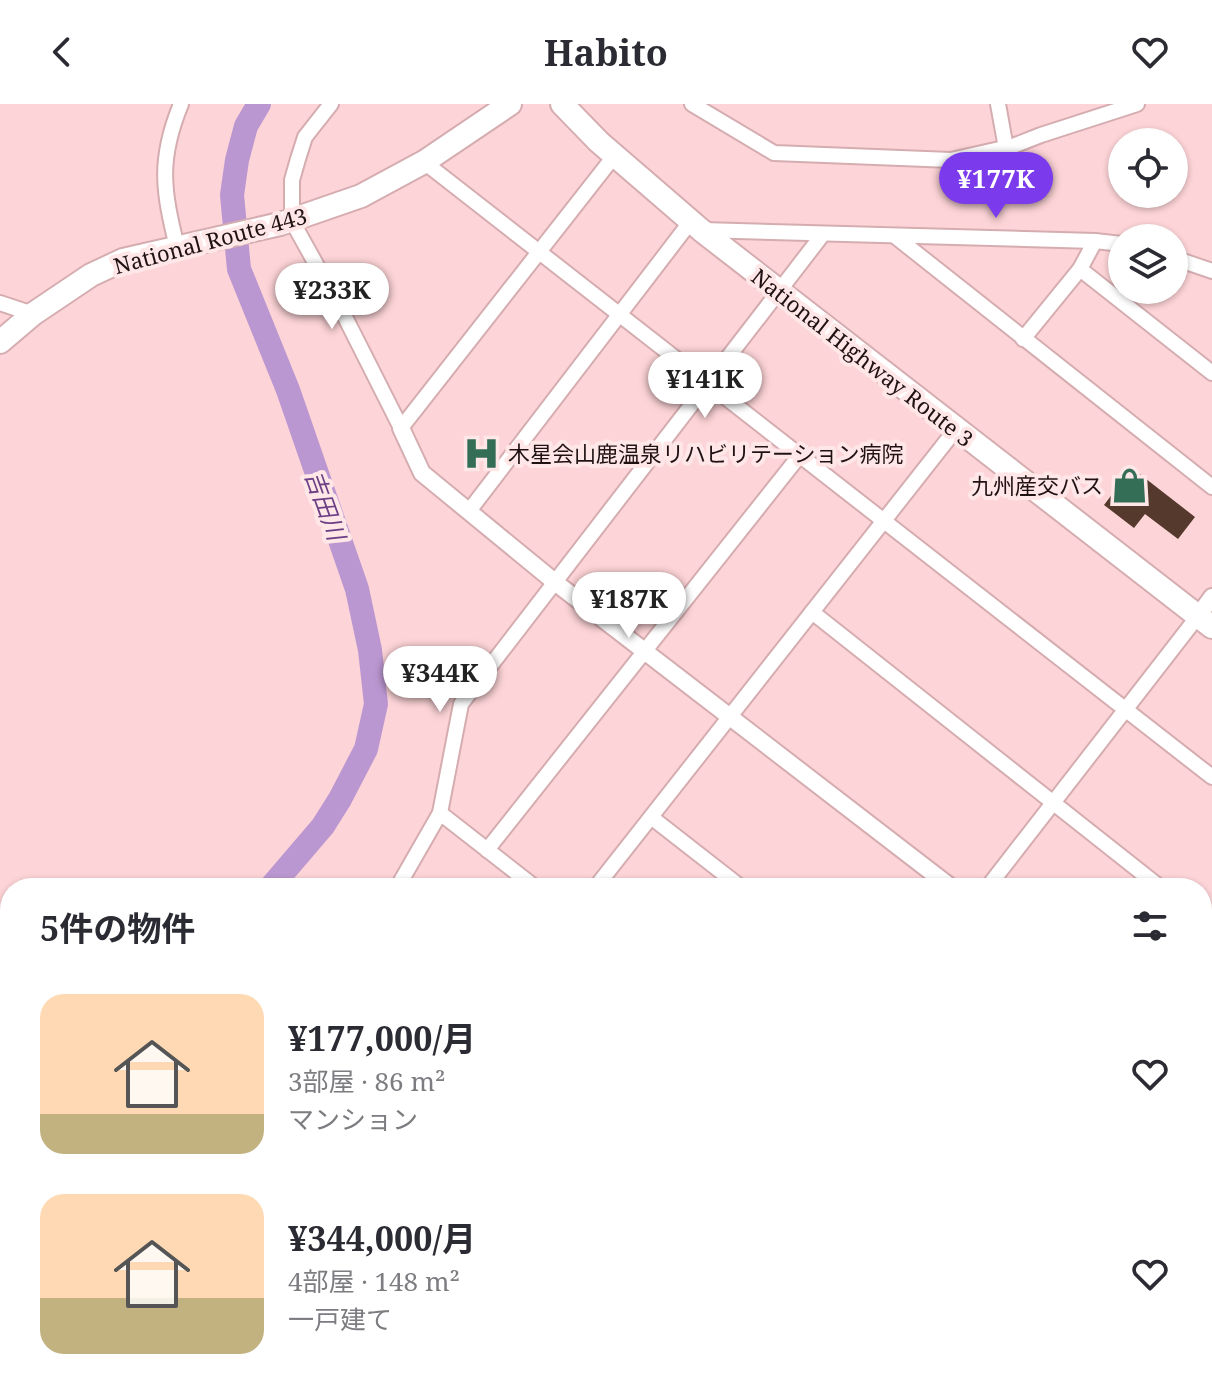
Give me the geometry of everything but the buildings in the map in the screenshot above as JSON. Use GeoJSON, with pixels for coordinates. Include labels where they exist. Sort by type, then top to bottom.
{"type":"FeatureCollection","features":[{"type":"Feature","properties":{"kind":"main road","name":"National Route 443"},"geometry":{"type":"LineString","coordinates":[[0,342],[33,314],[123,260],[286,222],[361,196],[424,162],[510,104]]}},
{"type":"Feature","properties":{"kind":"main road","name":"National Highway Route 3"},"geometry":{"type":"LineString","coordinates":[[562,104],[696,226],[1205,621]]}},
{"type":"Feature","properties":{"kind":"street"},"geometry":{"type":"LineString","coordinates":[[177,247],[165,196],[165,169],[171,130],[181,104]]}},
{"type":"Feature","properties":{"kind":"street"},"geometry":{"type":"LineString","coordinates":[[331,104],[305,137],[292,180],[286,222],[342,311],[422,473],[556,583],[939,878]]}},
{"type":"Feature","properties":{"kind":"street"},"geometry":{"type":"LineString","coordinates":[[692,104],[774,153],[951,160],[1006,148],[1137,104]]}},
{"type":"Feature","properties":{"kind":"street"},"geometry":{"type":"LineString","coordinates":[[998,104],[1006,148]]}},
{"type":"Feature","properties":{"kind":"street"},"geometry":{"type":"LineString","coordinates":[[401,428],[615,155]]}},
{"type":"Feature","properties":{"kind":"street"},"geometry":{"type":"LineString","coordinates":[[424,162],[1212,777]]}},
{"type":"Feature","properties":{"kind":"street"},"geometry":{"type":"LineString","coordinates":[[469,511],[619,316],[696,226],[896,237],[1108,242]]}},
{"type":"Feature","properties":{"kind":"street"},"geometry":{"type":"LineString","coordinates":[[403,878],[440,813],[461,704],[823,234]]}},
{"type":"Feature","properties":{"kind":"street"},"geometry":{"type":"LineString","coordinates":[[896,237],[1212,487]]}},
{"type":"Feature","properties":{"kind":"street"},"geometry":{"type":"LineString","coordinates":[[1023,339],[1080,269],[1095,241]]}},
{"type":"Feature","properties":{"kind":"street"},"geometry":{"type":"LineString","coordinates":[[1188,263],[1212,271]]}},
{"type":"Feature","properties":{"kind":"street"},"geometry":{"type":"LineString","coordinates":[[1080,269],[1212,373]]}},
{"type":"Feature","properties":{"kind":"street"},"geometry":{"type":"LineString","coordinates":[[0,303],[33,314]]}},
{"type":"Feature","properties":{"kind":"street"},"geometry":{"type":"LineString","coordinates":[[603,878],[956,429]]}},
{"type":"Feature","properties":{"kind":"street"},"geometry":{"type":"LineString","coordinates":[[487,850],[800,455]]}},
{"type":"Feature","properties":{"kind":"street"},"geometry":{"type":"LineString","coordinates":[[995,878],[1126,710],[1205,621],[1212,597]]}},
{"type":"Feature","properties":{"kind":"street"},"geometry":{"type":"LineString","coordinates":[[812,612],[1148,878]]}},
{"type":"Feature","properties":{"kind":"street"},"geometry":{"type":"LineString","coordinates":[[440,813],[523,878]]}},
{"type":"Feature","properties":{"kind":"street"},"geometry":{"type":"LineString","coordinates":[[651,817],[729,878]]}},
{"type":"Feature","properties":{"kind":"waterway","name":"吉田川"},"geometry":{"type":"LineString","coordinates":[[259,104],[246,126],[232,195],[239,269],[288,390],[357,589],[370,650],[376,704],[366,749],[340,799],[323,826],[279,878]]}},
{"type":"Feature","properties":{"kind":"place","name":"木星会山鹿温泉リハビリテーション病院"},"geometry":{"type":"Point","coordinates":[482,453]}},
{"type":"Feature","properties":{"kind":"place","name":"九州産交バス"},"geometry":{"type":"Point","coordinates":[1129,485]}}]}
